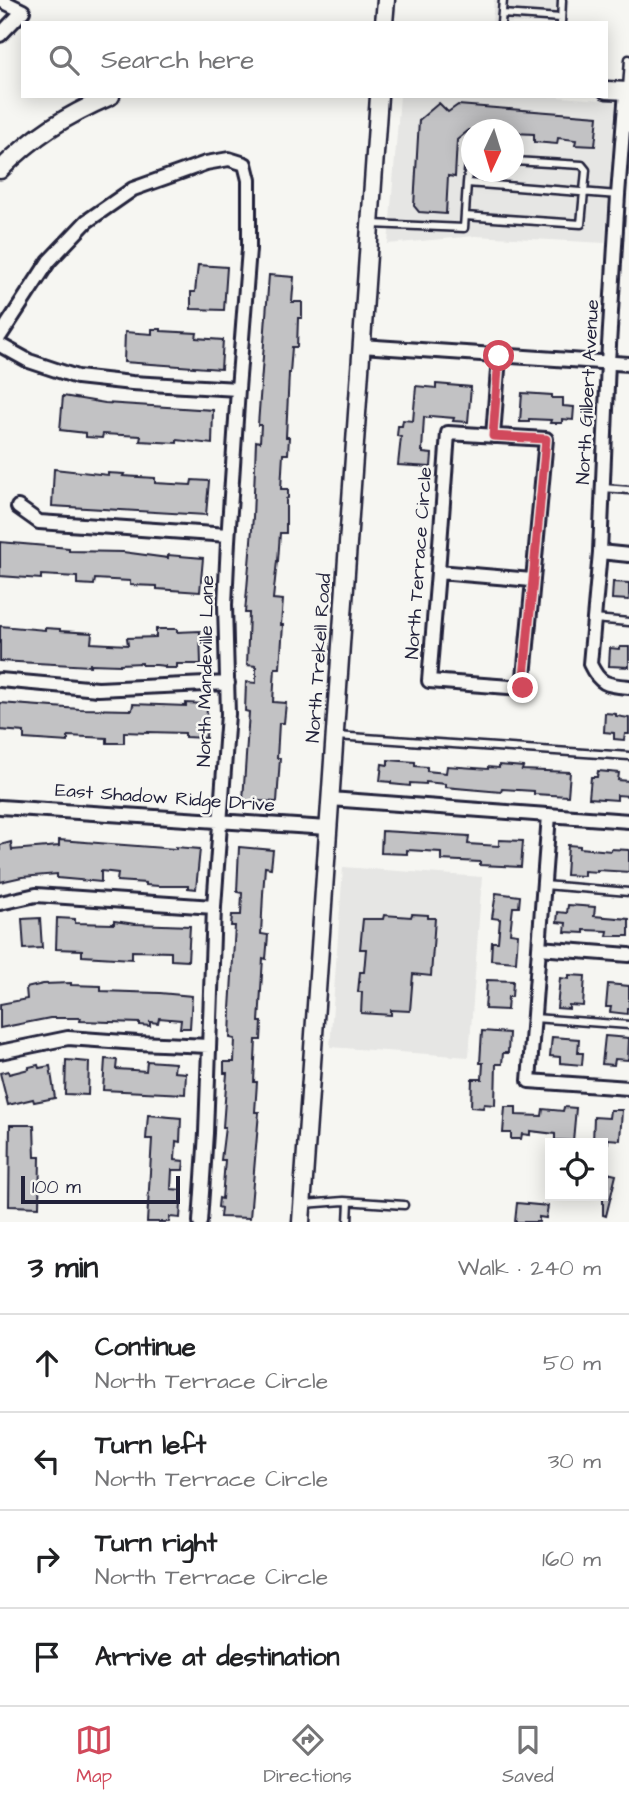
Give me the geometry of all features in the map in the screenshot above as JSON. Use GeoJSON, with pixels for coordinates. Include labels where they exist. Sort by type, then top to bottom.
{"type":"FeatureCollection","features":[{"type":"Feature","properties":{"kind":"main road"},"geometry":{"type":"LineString","coordinates":[[384,21],[386,0]]}},
{"type":"Feature","properties":{"kind":"main road"},"geometry":{"type":"LineString","coordinates":[[608,90],[628,91]]}},
{"type":"Feature","properties":{"kind":"main road"},"geometry":{"type":"LineString","coordinates":[[0,170],[39,134],[81,109],[106,98]]}},
{"type":"Feature","properties":{"kind":"main road","name":"North Trekell Road"},"geometry":{"type":"LineString","coordinates":[[301,1222],[379,98]]}},
{"type":"Feature","properties":{"kind":"street"},"geometry":{"type":"LineString","coordinates":[[0,0],[25,6],[0,35]]}},
{"type":"Feature","properties":{"kind":"street","name":"North Gilbert Avenue"},"geometry":{"type":"LineString","coordinates":[[628,91],[618,195],[600,552],[590,664],[596,678],[609,685],[629,687]]}},
{"type":"Feature","properties":{"kind":"street","name":"North Mandeville Lane"},"geometry":{"type":"LineString","coordinates":[[0,335],[49,261],[87,221],[133,189],[206,163],[229,159],[245,164],[249,180],[250,249],[228,535],[225,605],[228,714],[214,907],[200,1222]]}},
{"type":"Feature","properties":{"kind":"street"},"geometry":{"type":"LineString","coordinates":[[0,345],[29,362],[77,377],[238,389]]}},
{"type":"Feature","properties":{"kind":"street"},"geometry":{"type":"LineString","coordinates":[[361,346],[629,364]]}},
{"type":"Feature","properties":{"kind":"street"},"geometry":{"type":"LineString","coordinates":[[493,436],[499,356]]}},
{"type":"Feature","properties":{"kind":"street","name":"North Terrace Circle"},"geometry":{"type":"LineString","coordinates":[[448,433],[546,439],[523,688],[429,681],[438,572],[448,433]]}},
{"type":"Feature","properties":{"kind":"street"},"geometry":{"type":"LineString","coordinates":[[18,507],[39,522],[228,535]]}},
{"type":"Feature","properties":{"kind":"street"},"geometry":{"type":"LineString","coordinates":[[600,552],[629,555]]}},
{"type":"Feature","properties":{"kind":"street"},"geometry":{"type":"LineString","coordinates":[[438,572],[532,580]]}},
{"type":"Feature","properties":{"kind":"street"},"geometry":{"type":"LineString","coordinates":[[0,680],[99,689],[228,683]]}},
{"type":"Feature","properties":{"kind":"street"},"geometry":{"type":"LineString","coordinates":[[330,799],[629,821]]}},
{"type":"Feature","properties":{"kind":"street","name":"East Shadow Ridge Drive"},"geometry":{"type":"LineString","coordinates":[[0,807],[328,828]]}},
{"type":"Feature","properties":{"kind":"street"},"geometry":{"type":"LineString","coordinates":[[549,815],[529,1081],[629,1088]]}},
{"type":"Feature","properties":{"kind":"street"},"geometry":{"type":"LineString","coordinates":[[0,903],[36,895],[214,907]]}},
{"type":"Feature","properties":{"kind":"street"},"geometry":{"type":"LineString","coordinates":[[539,948],[629,955]]}},
{"type":"Feature","properties":{"kind":"street"},"geometry":{"type":"LineString","coordinates":[[0,1052],[68,1038],[209,1046]]}},
{"type":"Feature","properties":{"kind":"lane"},"geometry":{"type":"LineString","coordinates":[[501,21],[503,0]]}},
{"type":"Feature","properties":{"kind":"lane"},"geometry":{"type":"LineString","coordinates":[[502,14],[561,20],[562,0]]}},
{"type":"Feature","properties":{"kind":"lane"},"geometry":{"type":"LineString","coordinates":[[628,91],[629,59]]}},
{"type":"Feature","properties":{"kind":"lane"},"geometry":{"type":"LineString","coordinates":[[464,216],[581,224],[586,170],[582,165],[524,162]]}},
{"type":"Feature","properties":{"kind":"lane"},"geometry":{"type":"LineString","coordinates":[[370,224],[464,228],[467,183],[618,195]]}},
{"type":"Feature","properties":{"kind":"lane"},"geometry":{"type":"LineString","coordinates":[[603,488],[629,490]]}},
{"type":"Feature","properties":{"kind":"lane"},"geometry":{"type":"LineString","coordinates":[[594,619],[629,622]]}},
{"type":"Feature","properties":{"kind":"lane"},"geometry":{"type":"LineString","coordinates":[[334,736],[629,756]]}},
{"type":"Feature","properties":{"kind":"lane"},"geometry":{"type":"LineString","coordinates":[[544,885],[629,892]]}},
{"type":"Feature","properties":{"kind":"lane"},"geometry":{"type":"LineString","coordinates":[[534,1018],[629,1025]]}},
{"type":"Feature","properties":{"kind":"lane"},"geometry":{"type":"LineString","coordinates":[[302,1204],[349,1202],[404,1205]]}},
{"type":"Feature","properties":{"kind":"lane"},"geometry":{"type":"LineString","coordinates":[[348,1222],[349,1202]]}},
{"type":"Feature","properties":{"kind":"shaded area"},"geometry":{"type":"Polygon","coordinates":[[[494,0],[569,0],[567,21],[492,21],[494,0]]]}},
{"type":"Feature","properties":{"kind":"shaded area"},"geometry":{"type":"Polygon","coordinates":[[[400,98],[573,98],[616,101],[605,243],[475,236],[388,244],[400,98]]]}},
{"type":"Feature","properties":{"kind":"shaded area"},"geometry":{"type":"Polygon","coordinates":[[[343,867],[482,877],[469,1057],[330,1047],[343,867]]]}},
{"type":"Feature","properties":{"kind":"building"},"geometry":{"type":"Polygon","coordinates":[[[439,103],[448,112],[458,105],[598,116],[595,146],[575,145],[576,140],[558,138],[557,144],[534,142],[534,134],[524,134],[524,119],[461,119],[455,177],[448,176],[446,214],[419,212],[414,206],[419,120],[439,103]]]}},
{"type":"Feature","properties":{"kind":"building"},"geometry":{"type":"Polygon","coordinates":[[[198,265],[227,267],[224,310],[191,309],[191,292],[195,292],[198,265]]]}},
{"type":"Feature","properties":{"kind":"building"},"geometry":{"type":"Polygon","coordinates":[[[269,275],[294,277],[292,302],[302,302],[302,318],[298,318],[297,347],[292,347],[289,373],[286,437],[289,437],[288,454],[283,454],[281,489],[288,489],[286,533],[280,533],[273,599],[283,600],[283,625],[280,668],[275,668],[273,702],[286,703],[284,723],[279,723],[277,802],[243,800],[249,712],[245,711],[246,682],[256,683],[256,666],[247,665],[249,613],[245,613],[256,441],[260,442],[261,425],[258,425],[269,275]]]}},
{"type":"Feature","properties":{"kind":"building"},"geometry":{"type":"Polygon","coordinates":[[[152,329],[197,333],[196,338],[223,340],[221,369],[124,362],[125,332],[152,334],[152,329]]]}},
{"type":"Feature","properties":{"kind":"building"},"geometry":{"type":"Polygon","coordinates":[[[436,384],[471,387],[468,422],[453,421],[454,418],[424,417],[422,451],[432,454],[431,467],[398,465],[401,437],[397,436],[398,426],[402,426],[403,420],[413,421],[416,386],[436,388],[436,384]]]}},
{"type":"Feature","properties":{"kind":"building"},"geometry":{"type":"Polygon","coordinates":[[[522,393],[563,398],[563,406],[574,407],[573,420],[562,419],[562,423],[550,423],[551,420],[529,419],[529,422],[520,422],[522,393]]]}},
{"type":"Feature","properties":{"kind":"building"},"geometry":{"type":"Polygon","coordinates":[[[63,396],[105,403],[213,410],[212,444],[177,440],[177,443],[140,441],[141,436],[103,434],[102,438],[86,437],[86,433],[60,430],[63,396]]]}},
{"type":"Feature","properties":{"kind":"building"},"geometry":{"type":"Polygon","coordinates":[[[54,469],[155,478],[155,483],[191,485],[192,480],[209,481],[206,515],[52,506],[54,469]]]}},
{"type":"Feature","properties":{"kind":"building"},"geometry":{"type":"Polygon","coordinates":[[[0,542],[69,548],[69,551],[203,558],[200,592],[130,585],[130,581],[95,579],[94,585],[77,584],[77,577],[41,575],[41,579],[0,576],[0,542]]]}},
{"type":"Feature","properties":{"kind":"building"},"geometry":{"type":"Polygon","coordinates":[[[613,582],[629,583],[629,600],[612,599],[613,582]]]}},
{"type":"Feature","properties":{"kind":"building"},"geometry":{"type":"Polygon","coordinates":[[[0,626],[92,633],[91,643],[128,645],[127,638],[156,637],[156,629],[200,631],[201,664],[177,664],[177,668],[165,668],[142,663],[90,666],[0,661],[0,626]]]}},
{"type":"Feature","properties":{"kind":"building"},"geometry":{"type":"Polygon","coordinates":[[[629,647],[629,667],[609,666],[610,648],[629,647]]]}},
{"type":"Feature","properties":{"kind":"building"},"geometry":{"type":"Polygon","coordinates":[[[0,703],[132,710],[133,704],[207,704],[206,738],[185,737],[185,733],[124,732],[124,743],[107,743],[107,738],[68,736],[68,742],[24,739],[24,732],[0,730],[0,703]]]}},
{"type":"Feature","properties":{"kind":"building"},"geometry":{"type":"Polygon","coordinates":[[[605,713],[629,718],[629,734],[625,734],[624,740],[614,739],[614,733],[604,732],[605,713]]]}},
{"type":"Feature","properties":{"kind":"building"},"geometry":{"type":"Polygon","coordinates":[[[388,760],[415,762],[415,766],[427,767],[427,771],[446,773],[447,766],[488,769],[499,768],[499,765],[523,767],[522,770],[570,772],[568,796],[534,794],[534,791],[502,789],[501,792],[445,787],[445,784],[426,782],[410,783],[410,786],[391,784],[380,781],[382,764],[388,765],[388,760]]]}},
{"type":"Feature","properties":{"kind":"building"},"geometry":{"type":"Polygon","coordinates":[[[598,771],[619,773],[618,780],[629,781],[629,796],[617,795],[617,800],[589,798],[591,777],[597,777],[598,771]]]}},
{"type":"Feature","properties":{"kind":"building"},"geometry":{"type":"Polygon","coordinates":[[[382,831],[469,836],[468,844],[499,846],[499,840],[523,841],[521,867],[441,860],[441,852],[407,850],[407,854],[381,853],[382,831]]]}},
{"type":"Feature","properties":{"kind":"building"},"geometry":{"type":"Polygon","coordinates":[[[59,840],[200,849],[196,889],[188,886],[117,881],[118,873],[101,871],[101,882],[57,878],[57,874],[0,882],[0,845],[11,842],[12,850],[59,846],[59,840]]]}},
{"type":"Feature","properties":{"kind":"building"},"geometry":{"type":"Polygon","coordinates":[[[568,845],[611,851],[629,850],[629,872],[597,870],[584,871],[584,876],[566,875],[568,845]]]}},
{"type":"Feature","properties":{"kind":"building"},"geometry":{"type":"Polygon","coordinates":[[[239,847],[273,850],[271,868],[265,867],[263,894],[261,934],[268,935],[266,959],[263,958],[259,1022],[262,1022],[261,1040],[256,1040],[255,1112],[259,1112],[250,1218],[220,1217],[221,1208],[218,1207],[219,1198],[222,1199],[225,1160],[221,1160],[227,1073],[224,1073],[224,1062],[234,1062],[235,1039],[230,1038],[230,1009],[235,926],[231,926],[232,915],[241,915],[242,893],[237,892],[239,847]]]}},
{"type":"Feature","properties":{"kind":"building"},"geometry":{"type":"Polygon","coordinates":[[[496,893],[520,896],[519,907],[513,907],[510,933],[518,934],[516,962],[491,960],[492,942],[498,942],[500,919],[492,918],[496,893]]]}},
{"type":"Feature","properties":{"kind":"building"},"geometry":{"type":"Polygon","coordinates":[[[568,905],[595,907],[594,916],[629,919],[629,936],[607,936],[608,931],[565,932],[566,923],[557,922],[558,912],[567,913],[568,905]]]}},
{"type":"Feature","properties":{"kind":"building"},"geometry":{"type":"Polygon","coordinates":[[[412,914],[435,918],[431,976],[413,974],[410,1011],[391,1010],[391,1015],[361,1013],[362,992],[358,992],[360,972],[364,972],[366,949],[360,949],[363,919],[383,919],[384,915],[411,917],[412,914]]]}},
{"type":"Feature","properties":{"kind":"building"},"geometry":{"type":"Polygon","coordinates":[[[40,918],[42,948],[24,949],[22,919],[40,918]]]}},
{"type":"Feature","properties":{"kind":"building"},"geometry":{"type":"Polygon","coordinates":[[[57,918],[75,919],[75,923],[114,924],[114,921],[190,926],[188,961],[171,960],[171,952],[132,951],[132,959],[82,956],[82,950],[56,949],[57,918]]]}},
{"type":"Feature","properties":{"kind":"building"},"geometry":{"type":"Polygon","coordinates":[[[569,975],[585,976],[583,1006],[557,1008],[560,978],[569,979],[569,975]]]}},
{"type":"Feature","properties":{"kind":"building"},"geometry":{"type":"Polygon","coordinates":[[[487,980],[513,981],[512,997],[508,997],[507,1010],[485,1009],[487,980]]]}},
{"type":"Feature","properties":{"kind":"building"},"geometry":{"type":"Polygon","coordinates":[[[71,983],[101,986],[101,991],[192,996],[190,1028],[180,1028],[181,1020],[159,1018],[158,1023],[150,1022],[150,1026],[140,1023],[80,1021],[81,1018],[50,1018],[0,1028],[0,1004],[27,999],[26,988],[71,983]]]}},
{"type":"Feature","properties":{"kind":"building"},"geometry":{"type":"Polygon","coordinates":[[[608,984],[629,986],[627,1014],[610,1012],[611,1007],[606,1007],[608,984]]]}},
{"type":"Feature","properties":{"kind":"building"},"geometry":{"type":"Polygon","coordinates":[[[482,1031],[509,1033],[508,1053],[503,1053],[502,1064],[496,1064],[495,1105],[484,1104],[483,1108],[471,1107],[472,1079],[482,1079],[482,1031]]]}},
{"type":"Feature","properties":{"kind":"building"},"geometry":{"type":"Polygon","coordinates":[[[605,1036],[629,1038],[628,1060],[615,1059],[614,1065],[602,1064],[605,1036]]]}},
{"type":"Feature","properties":{"kind":"building"},"geometry":{"type":"Polygon","coordinates":[[[552,1037],[579,1039],[578,1053],[583,1053],[582,1065],[560,1063],[560,1057],[550,1056],[552,1037]]]}},
{"type":"Feature","properties":{"kind":"building"},"geometry":{"type":"Polygon","coordinates":[[[105,1059],[117,1060],[116,1069],[146,1071],[147,1061],[175,1063],[174,1072],[186,1073],[185,1094],[103,1090],[105,1059]]]}},
{"type":"Feature","properties":{"kind":"building"},"geometry":{"type":"Polygon","coordinates":[[[66,1060],[89,1062],[88,1095],[65,1094],[66,1060]]]}},
{"type":"Feature","properties":{"kind":"building"},"geometry":{"type":"Polygon","coordinates":[[[38,1065],[39,1068],[50,1066],[55,1098],[34,1102],[33,1099],[8,1105],[0,1073],[8,1071],[9,1074],[38,1065]]]}},
{"type":"Feature","properties":{"kind":"building"},"geometry":{"type":"Polygon","coordinates":[[[505,1107],[516,1107],[516,1115],[542,1116],[543,1109],[563,1111],[564,1107],[576,1108],[573,1138],[555,1138],[555,1134],[530,1131],[530,1135],[522,1134],[521,1139],[511,1139],[511,1133],[503,1133],[505,1107]]]}},
{"type":"Feature","properties":{"kind":"building"},"geometry":{"type":"Polygon","coordinates":[[[610,1110],[622,1110],[620,1140],[593,1138],[594,1117],[609,1118],[610,1110]]]}},
{"type":"Feature","properties":{"kind":"building"},"geometry":{"type":"Polygon","coordinates":[[[148,1115],[181,1118],[180,1142],[176,1141],[175,1160],[184,1161],[183,1170],[172,1170],[171,1189],[182,1190],[180,1218],[170,1217],[169,1222],[147,1222],[152,1139],[146,1139],[148,1115]]]}},
{"type":"Feature","properties":{"kind":"building"},"geometry":{"type":"Polygon","coordinates":[[[10,1125],[34,1125],[35,1157],[40,1157],[39,1207],[9,1206],[10,1125]]]}},
{"type":"Feature","properties":{"kind":"building"},"geometry":{"type":"Polygon","coordinates":[[[608,1173],[616,1175],[606,1216],[603,1215],[603,1201],[608,1201],[608,1173]]]}},
{"type":"Feature","properties":{"kind":"building"},"geometry":{"type":"Polygon","coordinates":[[[517,1203],[548,1206],[546,1218],[539,1217],[539,1222],[515,1222],[517,1203]]]}},
{"type":"Feature","properties":{"kind":"route"},"geometry":{"type":"LineString","coordinates":[[499,356],[493,436],[546,439],[523,688]]}}]}
